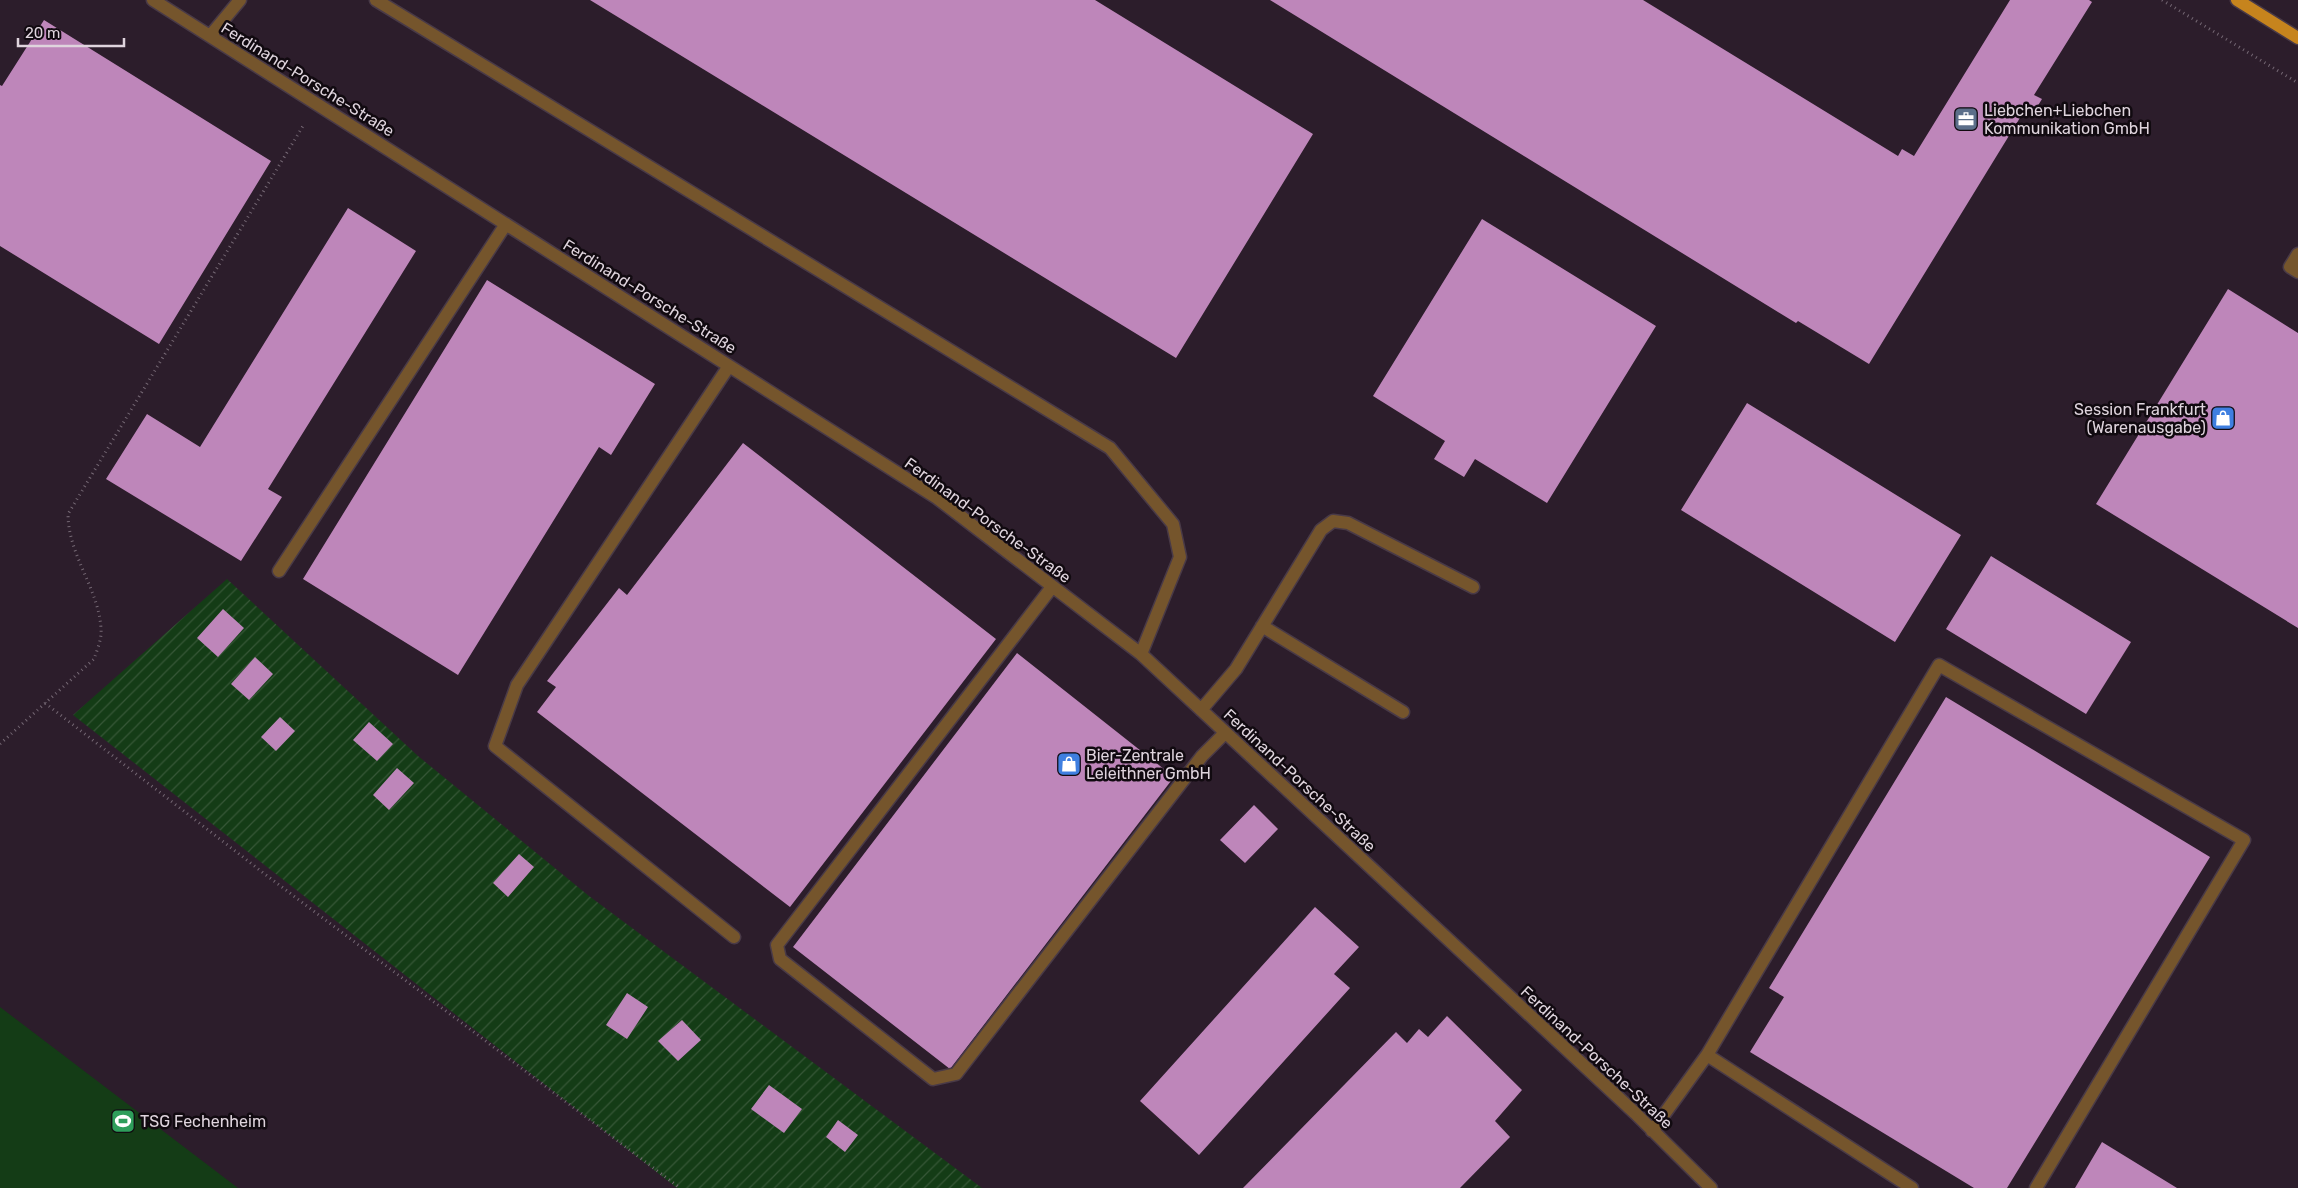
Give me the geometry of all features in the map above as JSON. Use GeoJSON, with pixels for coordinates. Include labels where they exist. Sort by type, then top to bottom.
{"type":"FeatureCollection","features":[{"type":"Feature","properties":{"kind":"main road"},"geometry":{"type":"LineString","coordinates":[[2236,0],[2298,38]]}},
{"type":"Feature","properties":{"kind":"street","name":"Ferdinand-Porsche-Straße"},"geometry":{"type":"LineString","coordinates":[[153,0],[936,498],[1140,654],[1711,1188]]}},
{"type":"Feature","properties":{"kind":"street"},"geometry":{"type":"LineString","coordinates":[[210,36],[240,0]]}},
{"type":"Feature","properties":{"kind":"street"},"geometry":{"type":"LineString","coordinates":[[376,0],[1110,448],[1173,524],[1180,557],[1140,654]]}},
{"type":"Feature","properties":{"kind":"street"},"geometry":{"type":"LineString","coordinates":[[279,571],[506,224]]}},
{"type":"Feature","properties":{"kind":"street"},"geometry":{"type":"LineString","coordinates":[[2298,254],[2290,267],[2298,272]]}},
{"type":"Feature","properties":{"kind":"street"},"geometry":{"type":"LineString","coordinates":[[729,366],[518,685],[495,746],[734,938]]}},
{"type":"Feature","properties":{"kind":"street"},"geometry":{"type":"LineString","coordinates":[[1201,710],[1236,669],[1321,530],[1333,521],[1348,523],[1473,587]]}},
{"type":"Feature","properties":{"kind":"street"},"geometry":{"type":"LineString","coordinates":[[1052,587],[777,944],[780,959],[933,1079],[956,1074],[1202,756],[1225,733]]}},
{"type":"Feature","properties":{"kind":"street"},"geometry":{"type":"LineString","coordinates":[[1262,626],[1403,712]]}},
{"type":"Feature","properties":{"kind":"street"},"geometry":{"type":"LineString","coordinates":[[1652,1131],[1708,1055],[1939,665],[2244,840],[2036,1188]]}},
{"type":"Feature","properties":{"kind":"street"},"geometry":{"type":"LineString","coordinates":[[1708,1055],[1912,1188]]}},
{"type":"Feature","properties":{"kind":"path"},"geometry":{"type":"LineString","coordinates":[[2162,0],[2298,83]]}},
{"type":"Feature","properties":{"kind":"path"},"geometry":{"type":"LineString","coordinates":[[0,744],[94,659],[99,646],[101,629],[95,604],[68,530],[68,514],[316,104]]}},
{"type":"Feature","properties":{"kind":"path"},"geometry":{"type":"LineString","coordinates":[[44,703],[258,869],[680,1188]]}},
{"type":"Feature","properties":{"kind":"green space"},"geometry":{"type":"Polygon","coordinates":[[[227,579],[418,756],[589,896],[982,1188],[677,1188],[73,715],[227,579]]]}},
{"type":"Feature","properties":{"kind":"green space"},"geometry":{"type":"Polygon","coordinates":[[[0,1007],[238,1188],[0,1188],[0,1007]]]}},
{"type":"Feature","properties":{"kind":"building"},"geometry":{"type":"Polygon","coordinates":[[[590,0],[1095,0],[1313,134],[1176,358],[590,0]]]}},
{"type":"Feature","properties":{"kind":"building"},"geometry":{"type":"Polygon","coordinates":[[[1270,0],[1643,0],[1898,156],[1902,149],[1914,156],[2010,0],[2089,0],[2092,2],[2034,95],[2042,99],[2034,112],[2026,108],[1869,364],[1798,321],[1796,323],[1270,0]]]}},
{"type":"Feature","properties":{"kind":"building"},"geometry":{"type":"Polygon","coordinates":[[[44,20],[271,161],[159,344],[0,246],[0,85],[2,86],[44,20]]]}},
{"type":"Feature","properties":{"kind":"building"},"geometry":{"type":"Polygon","coordinates":[[[348,208],[416,251],[268,489],[282,497],[241,561],[106,479],[147,414],[200,447],[348,208]]]}},
{"type":"Feature","properties":{"kind":"building"},"geometry":{"type":"Polygon","coordinates":[[[1482,219],[1656,326],[1547,503],[1475,459],[1464,477],[1434,459],[1445,441],[1373,396],[1482,219]]]}},
{"type":"Feature","properties":{"kind":"building"},"geometry":{"type":"Polygon","coordinates":[[[487,280],[655,384],[611,455],[599,447],[458,675],[303,579],[487,280]]]}},
{"type":"Feature","properties":{"kind":"building","name":"Session Frankfurt (Warenausgabe)"},"geometry":{"type":"Polygon","coordinates":[[[2228,289],[2298,333],[2298,628],[2096,504],[2228,289]]]}},
{"type":"Feature","properties":{"kind":"building"},"geometry":{"type":"Polygon","coordinates":[[[1747,403],[1961,535],[1895,642],[1681,510],[1747,403]]]}},
{"type":"Feature","properties":{"kind":"building"},"geometry":{"type":"Polygon","coordinates":[[[743,443],[996,639],[790,907],[537,712],[556,687],[547,681],[619,588],[627,595],[743,443]]]}},
{"type":"Feature","properties":{"kind":"building"},"geometry":{"type":"Polygon","coordinates":[[[1991,556],[2131,642],[2086,714],[1946,629],[1991,556]]]}},
{"type":"Feature","properties":{"kind":"building"},"geometry":{"type":"Polygon","coordinates":[[[223,609],[244,628],[218,657],[197,638],[223,609]]]}},
{"type":"Feature","properties":{"kind":"building"},"geometry":{"type":"Polygon","coordinates":[[[1017,653],[1174,777],[950,1069],[793,947],[1017,653]]]}},
{"type":"Feature","properties":{"kind":"building"},"geometry":{"type":"Polygon","coordinates":[[[255,657],[273,674],[249,700],[231,684],[255,657]]]}},
{"type":"Feature","properties":{"kind":"building"},"geometry":{"type":"Polygon","coordinates":[[[1946,697],[2210,857],[2007,1188],[1974,1188],[1750,1052],[1784,997],[1769,988],[1946,697]]]}},
{"type":"Feature","properties":{"kind":"building"},"geometry":{"type":"Polygon","coordinates":[[[280,717],[295,731],[276,751],[261,737],[280,717]]]}},
{"type":"Feature","properties":{"kind":"building"},"geometry":{"type":"Polygon","coordinates":[[[369,722],[393,744],[377,761],[353,740],[369,722]]]}},
{"type":"Feature","properties":{"kind":"building"},"geometry":{"type":"Polygon","coordinates":[[[397,768],[414,783],[389,810],[373,795],[397,768]]]}},
{"type":"Feature","properties":{"kind":"building"},"geometry":{"type":"Polygon","coordinates":[[[1254,805],[1278,829],[1245,863],[1220,840],[1254,805]]]}},
{"type":"Feature","properties":{"kind":"building"},"geometry":{"type":"Polygon","coordinates":[[[519,854],[534,867],[508,897],[493,883],[519,854]]]}},
{"type":"Feature","properties":{"kind":"building"},"geometry":{"type":"Polygon","coordinates":[[[1315,907],[1359,947],[1334,974],[1350,988],[1199,1155],[1140,1101],[1315,907]]]}},
{"type":"Feature","properties":{"kind":"building"},"geometry":{"type":"Polygon","coordinates":[[[627,993],[648,1007],[627,1039],[606,1025],[627,993]]]}},
{"type":"Feature","properties":{"kind":"building"},"geometry":{"type":"Polygon","coordinates":[[[1447,1016],[1522,1090],[1495,1121],[1510,1137],[1460,1188],[1243,1188],[1396,1032],[1407,1043],[1419,1029],[1428,1037],[1447,1016]]]}},
{"type":"Feature","properties":{"kind":"building"},"geometry":{"type":"Polygon","coordinates":[[[682,1020],[701,1040],[678,1061],[658,1041],[682,1020]]]}},
{"type":"Feature","properties":{"kind":"building"},"geometry":{"type":"Polygon","coordinates":[[[769,1085],[802,1109],[784,1133],[751,1109],[769,1085]]]}},
{"type":"Feature","properties":{"kind":"building"},"geometry":{"type":"Polygon","coordinates":[[[838,1120],[858,1135],[845,1152],[826,1137],[838,1120]]]}},
{"type":"Feature","properties":{"kind":"building"},"geometry":{"type":"Polygon","coordinates":[[[2102,1142],[2177,1188],[2075,1188],[2102,1142]]]}},
{"type":"Feature","properties":{"kind":"place","name":"Liebchen+Liebchen Kommunikation GmbH"},"geometry":{"type":"Point","coordinates":[1966,119]}},
{"type":"Feature","properties":{"kind":"place","name":"Session Frankfurt (Warenausgabe)"},"geometry":{"type":"Point","coordinates":[2223,418]}},
{"type":"Feature","properties":{"kind":"place","name":"Bier-Zentrale Leleithner GmbH"},"geometry":{"type":"Point","coordinates":[1069,764]}},
{"type":"Feature","properties":{"kind":"place","name":"TSG Fechenheim"},"geometry":{"type":"Point","coordinates":[123,1121]}}]}
